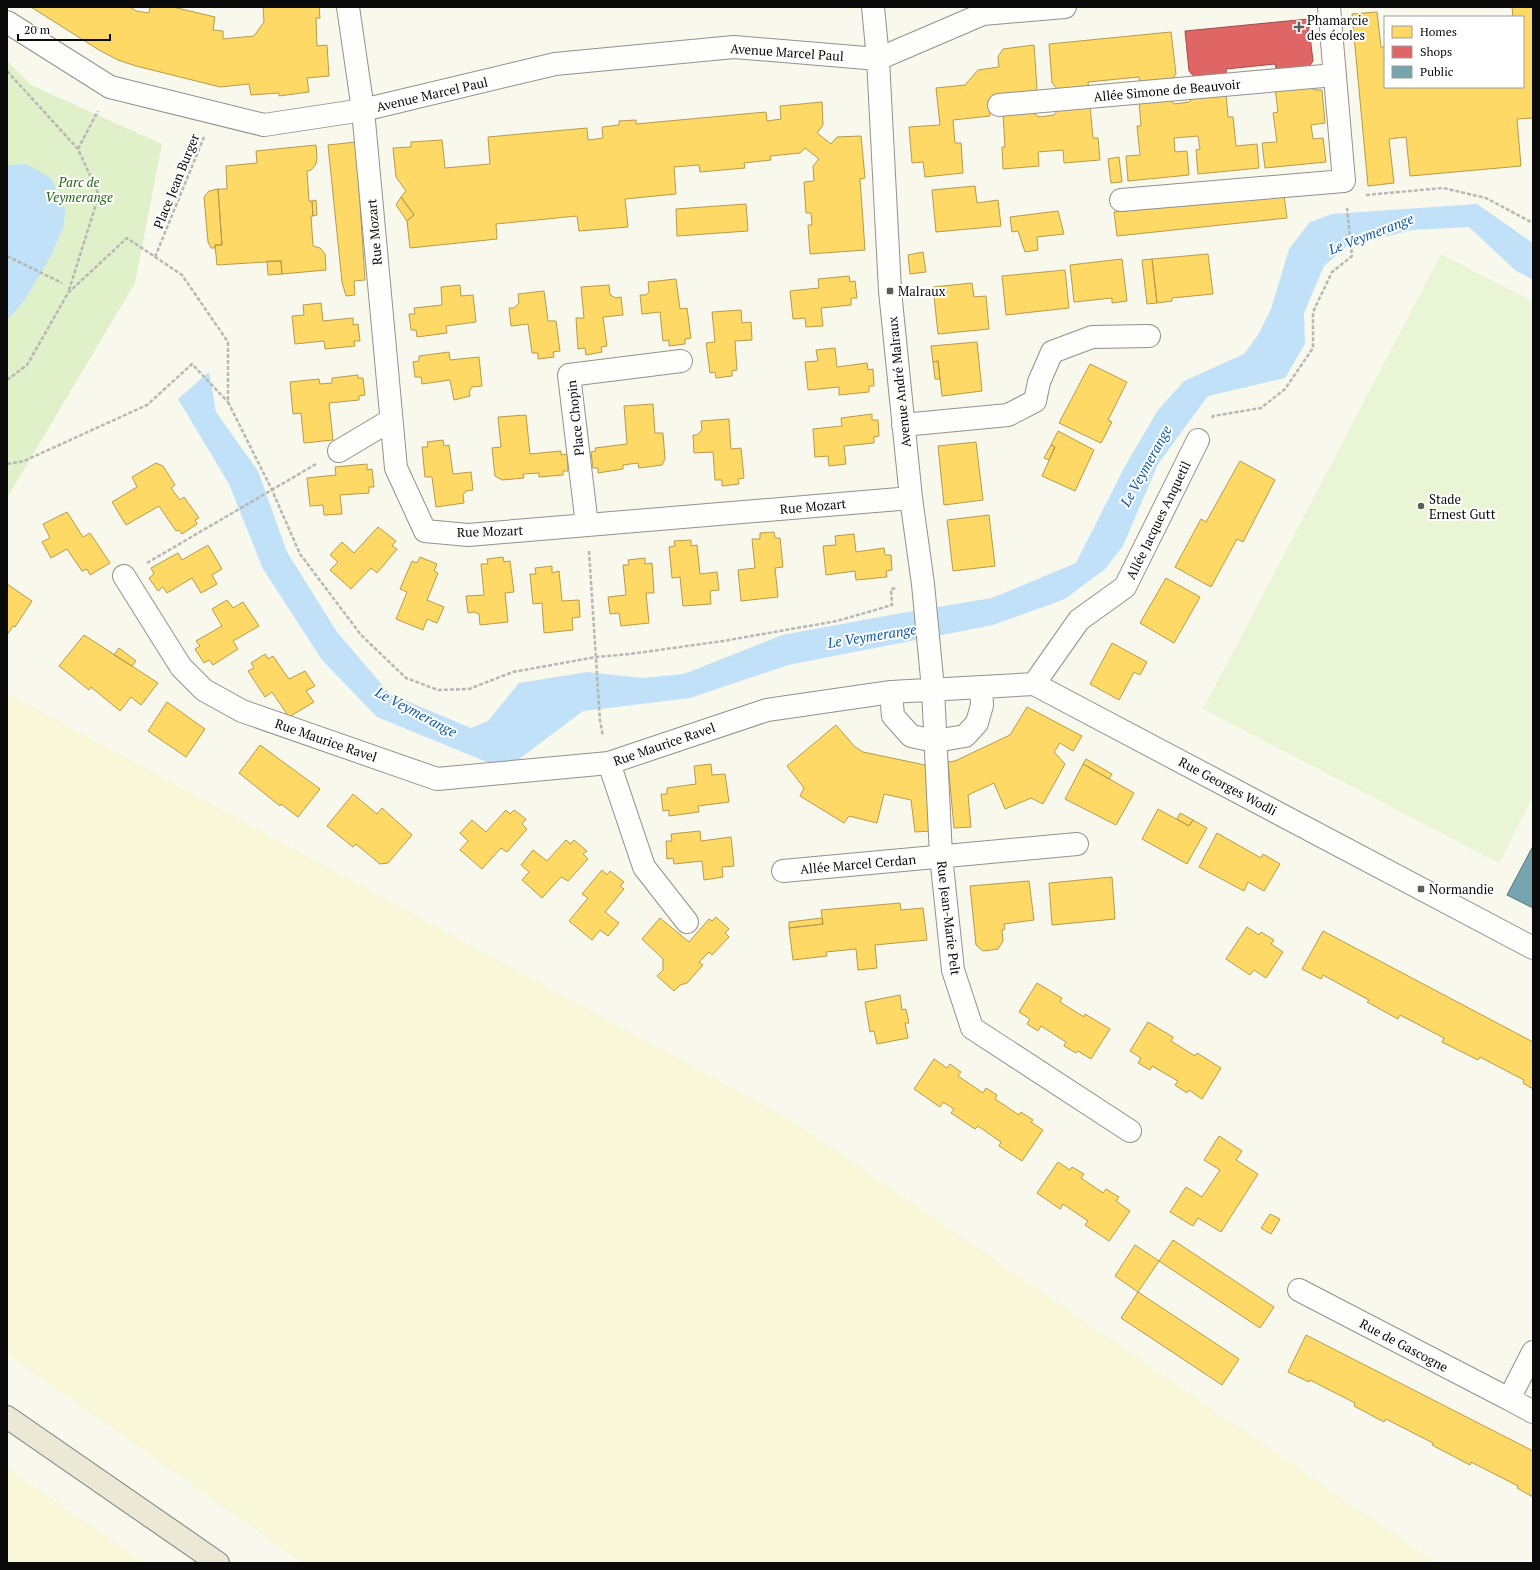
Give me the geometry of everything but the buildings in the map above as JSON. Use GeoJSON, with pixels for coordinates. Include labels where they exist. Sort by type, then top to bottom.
{"type":"FeatureCollection","features":[{"type":"Feature","properties":{"kind":"main road"},"geometry":{"type":"LineString","coordinates":[[7,1417],[218,1563]]}},
{"type":"Feature","properties":{"kind":"street","name":"Rue Mozart"},"geometry":{"type":"LineString","coordinates":[[348,7],[363,110],[396,468],[425,530],[468,535],[911,498]]}},
{"type":"Feature","properties":{"kind":"street","name":"Avenue André Malraux"},"geometry":{"type":"LineString","coordinates":[[873,7],[878,59],[890,291],[903,425],[923,584],[933,689]]}},
{"type":"Feature","properties":{"kind":"street"},"geometry":{"type":"LineString","coordinates":[[878,59],[983,14],[1065,7]]}},
{"type":"Feature","properties":{"kind":"street"},"geometry":{"type":"LineString","coordinates":[[1121,200],[1344,181],[1329,7]]}},
{"type":"Feature","properties":{"kind":"street","name":"Avenue Marcel Paul"},"geometry":{"type":"LineString","coordinates":[[7,22],[110,87],[264,125],[363,110],[562,64],[734,47],[878,59]]}},
{"type":"Feature","properties":{"kind":"street","name":"Allée Simone de Beauvoir"},"geometry":{"type":"LineString","coordinates":[[999,105],[1335,75]]}},
{"type":"Feature","properties":{"kind":"street"},"geometry":{"type":"LineString","coordinates":[[903,425],[1008,415],[1035,401],[1039,382],[1052,352],[1092,337],[1149,336]]}},
{"type":"Feature","properties":{"kind":"street","name":"Place Chopin"},"geometry":{"type":"LineString","coordinates":[[587,525],[569,375],[681,361]]}},
{"type":"Feature","properties":{"kind":"street"},"geometry":{"type":"LineString","coordinates":[[339,451],[392,420]]}},
{"type":"Feature","properties":{"kind":"street","name":"Allée Jacques Anquetil"},"geometry":{"type":"LineString","coordinates":[[1034,684],[1079,620],[1125,587],[1198,440]]}},
{"type":"Feature","properties":{"kind":"street","name":"Rue Maurice Ravel"},"geometry":{"type":"LineString","coordinates":[[124,576],[181,667],[204,690],[242,711],[437,779],[609,763],[767,710],[891,692],[981,687]]}},
{"type":"Feature","properties":{"kind":"street"},"geometry":{"type":"LineString","coordinates":[[891,692],[893,716],[911,736],[936,741],[965,736],[977,723],[982,705],[981,687],[1034,684]]}},
{"type":"Feature","properties":{"kind":"street","name":"Rue Georges Wodli"},"geometry":{"type":"LineString","coordinates":[[1034,684],[1533,948]]}},
{"type":"Feature","properties":{"kind":"street","name":"Rue Jean-Marie Pelt"},"geometry":{"type":"LineString","coordinates":[[933,689],[941,856],[952,970],[972,1028],[1130,1131]]}},
{"type":"Feature","properties":{"kind":"street"},"geometry":{"type":"LineString","coordinates":[[609,763],[644,867],[687,922]]}},
{"type":"Feature","properties":{"kind":"street","name":"Allée Marcel Cerdan"},"geometry":{"type":"LineString","coordinates":[[783,871],[1077,844]]}},
{"type":"Feature","properties":{"kind":"street","name":"Rue de Gascogne"},"geometry":{"type":"LineString","coordinates":[[1299,1290],[1533,1412]]}},
{"type":"Feature","properties":{"kind":"street"},"geometry":{"type":"LineString","coordinates":[[1508,1399],[1533,1352]]}},
{"type":"Feature","properties":{"kind":"path"},"geometry":{"type":"LineString","coordinates":[[7,71],[78,149],[99,195],[68,293],[27,365],[7,380]]}},
{"type":"Feature","properties":{"kind":"path"},"geometry":{"type":"LineString","coordinates":[[78,149],[110,87]]}},
{"type":"Feature","properties":{"kind":"path","name":"Place Jean Burger"},"geometry":{"type":"LineString","coordinates":[[68,293],[127,238],[155,257],[215,112]]}},
{"type":"Feature","properties":{"kind":"path"},"geometry":{"type":"LineString","coordinates":[[1361,196],[1443,188],[1486,198],[1533,223]]}},
{"type":"Feature","properties":{"kind":"path"},"geometry":{"type":"LineString","coordinates":[[1198,440],[1213,416],[1261,408],[1285,389],[1313,348],[1313,312],[1332,272],[1352,256],[1347,205]]}},
{"type":"Feature","properties":{"kind":"path"},"geometry":{"type":"LineString","coordinates":[[7,256],[62,283]]}},
{"type":"Feature","properties":{"kind":"path"},"geometry":{"type":"LineString","coordinates":[[7,464],[24,461],[147,405],[192,364],[228,402]]}},
{"type":"Feature","properties":{"kind":"path"},"geometry":{"type":"LineString","coordinates":[[124,576],[339,451]]}},
{"type":"Feature","properties":{"kind":"path"},"geometry":{"type":"LineString","coordinates":[[587,525],[600,721]]}},
{"type":"Feature","properties":{"kind":"green space","name":"Parc de Veymerange"},"geometry":{"type":"Polygon","coordinates":[[[7,61],[31,85],[162,144],[135,283],[7,498],[7,61]]]}},
{"type":"Feature","properties":{"kind":"green space","name":"Stade Ernest Gutt"},"geometry":{"type":"Polygon","coordinates":[[[1441,254],[1533,302],[1533,797],[1499,863],[1203,709],[1441,254]]]}},
{"type":"Feature","properties":{"kind":"green space"},"geometry":{"type":"Polygon","coordinates":[[[7,693],[791,1120],[1436,1563],[303,1563],[7,1354],[7,693]]]}},
{"type":"Feature","properties":{"kind":"green space"},"geometry":{"type":"Polygon","coordinates":[[[7,1468],[144,1563],[7,1563],[7,1468]]]}},
{"type":"Feature","properties":{"kind":"water"},"geometry":{"type":"Polygon","coordinates":[[[26,164],[51,178],[65,209],[64,225],[51,256],[41,273],[23,302],[7,320],[7,165],[26,164]]]}},
{"type":"Feature","properties":{"kind":"water","name":"Le Veymerange"},"geometry":{"type":"Polygon","coordinates":[[[1477,204],[1533,243],[1533,280],[1515,270],[1469,227],[1412,230],[1347,246],[1324,266],[1304,313],[1305,344],[1285,378],[1208,396],[1158,464],[1123,546],[1105,569],[1065,599],[993,625],[788,665],[690,698],[583,711],[515,762],[499,767],[377,717],[322,660],[263,569],[229,484],[178,399],[209,372],[216,412],[258,471],[287,552],[337,632],[390,694],[471,728],[488,721],[519,683],[587,672],[642,678],[684,674],[782,635],[992,598],[1076,563],[1125,466],[1158,410],[1184,381],[1244,354],[1258,335],[1271,309],[1289,249],[1310,222],[1332,214],[1477,204]]]}},
{"type":"Feature","properties":{"kind":"place","name":"Phamarcie des écoles"},"geometry":{"type":"Point","coordinates":[1299,27]}},
{"type":"Feature","properties":{"kind":"place","name":"Malraux"},"geometry":{"type":"Point","coordinates":[890,291]}},
{"type":"Feature","properties":{"kind":"place","name":"Stade Ernest Gutt"},"geometry":{"type":"Point","coordinates":[1421,506]}},
{"type":"Feature","properties":{"kind":"place","name":"Normandie"},"geometry":{"type":"Point","coordinates":[1421,889]}}]}
